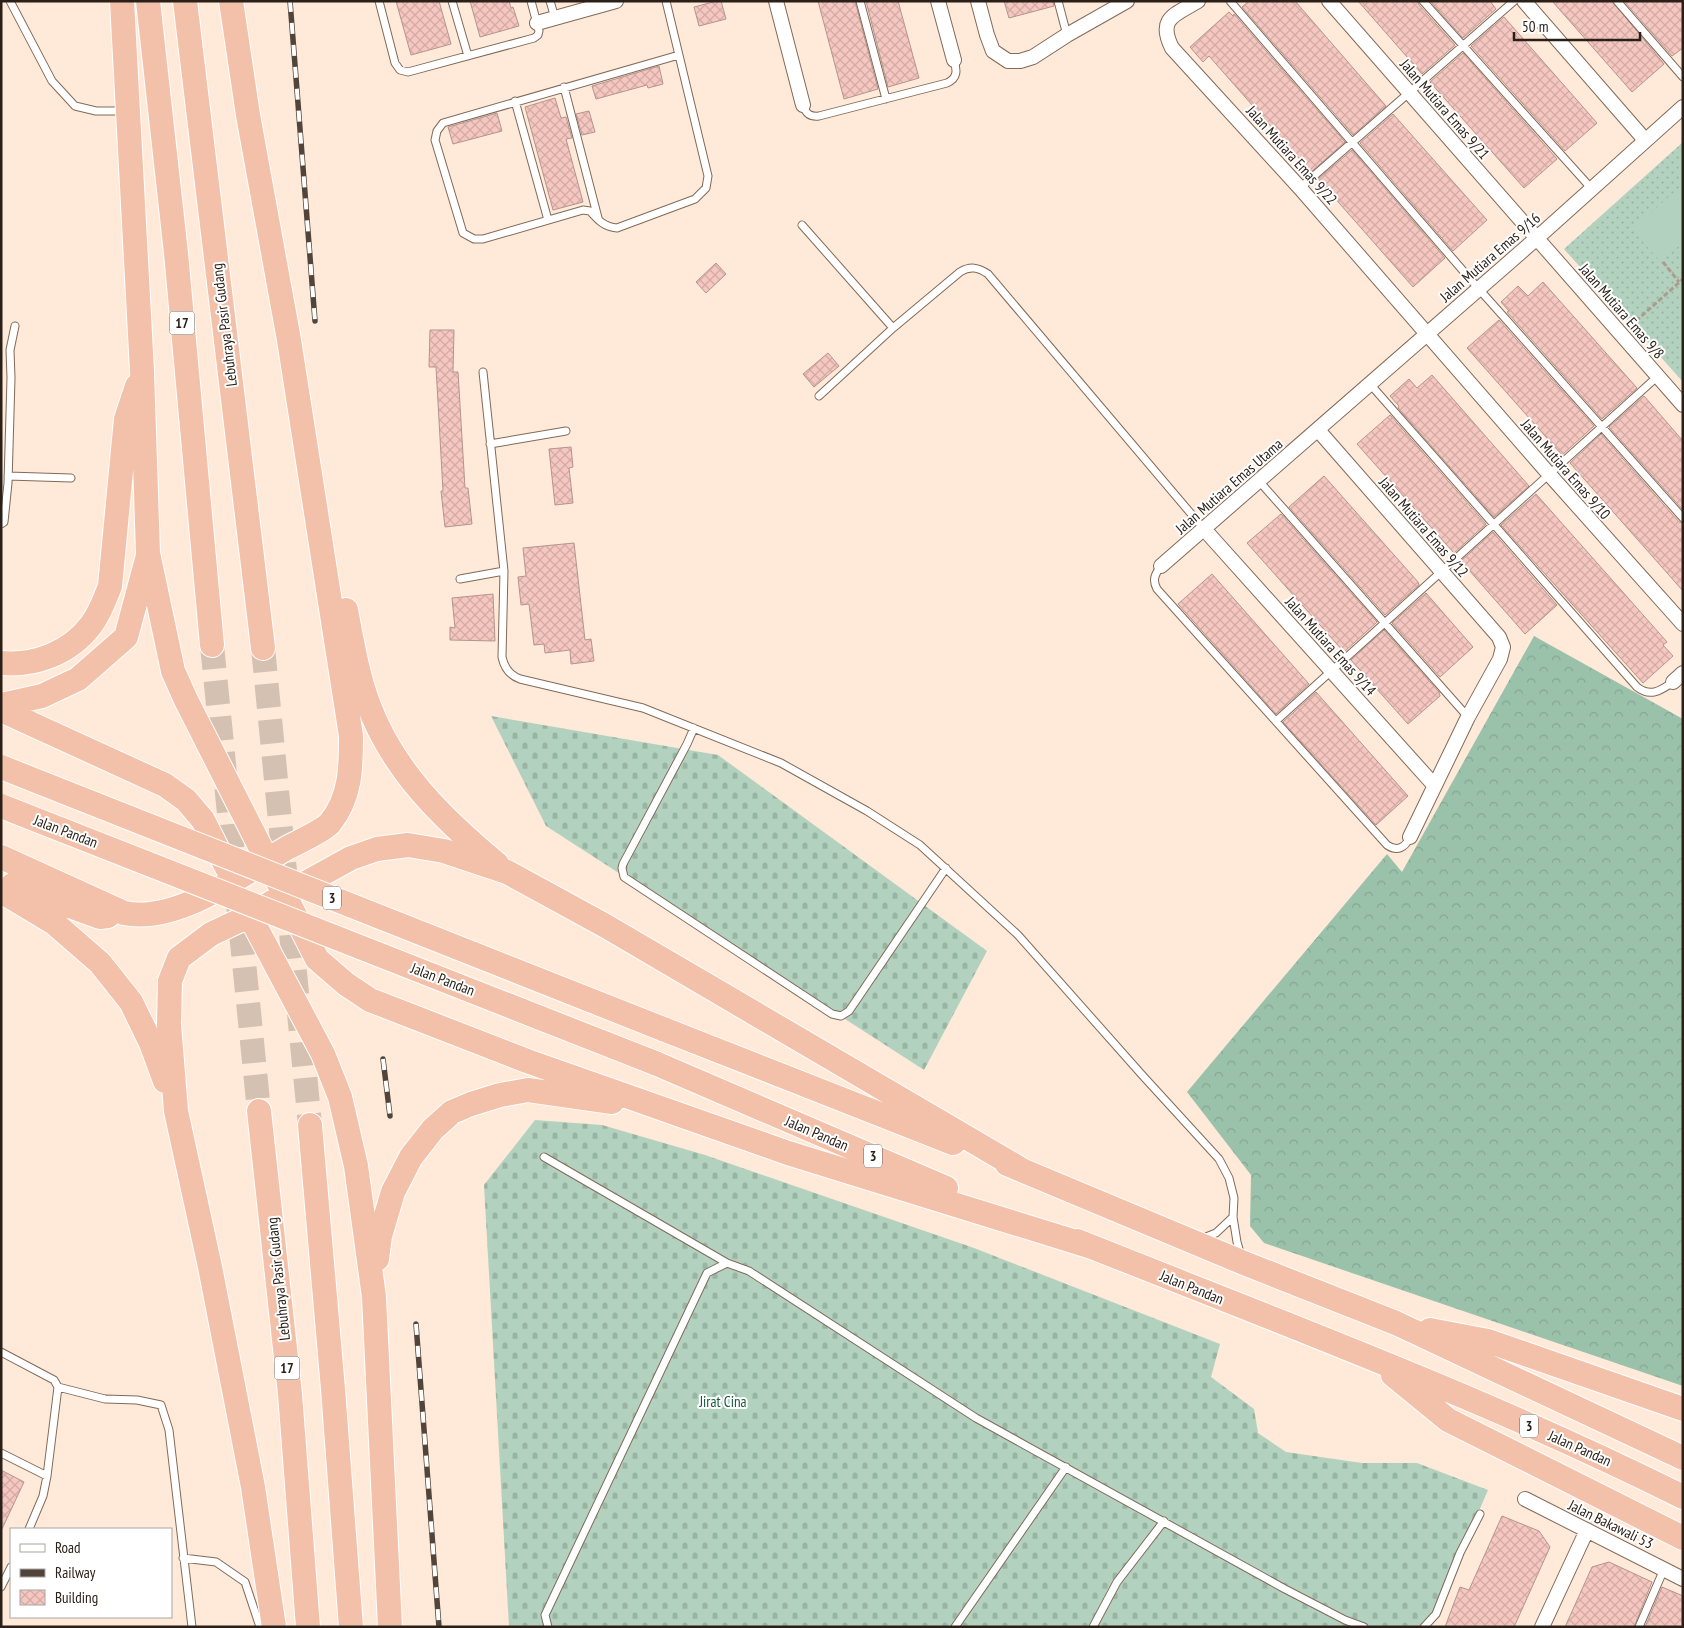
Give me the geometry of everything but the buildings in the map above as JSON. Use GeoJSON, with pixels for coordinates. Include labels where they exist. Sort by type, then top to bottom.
{"type":"FeatureCollection","features":[{"type":"Feature","properties":{"kind":"highway"},"geometry":{"type":"LineString","coordinates":[[122,1],[142,371],[148,554],[173,671],[317,959],[346,984],[370,1000],[527,1061],[788,1153],[1092,1247]]}},
{"type":"Feature","properties":{"kind":"highway","name":"17"},"geometry":{"type":"LineString","coordinates":[[148,1],[176,252],[212,645]]}},
{"type":"Feature","properties":{"kind":"highway","name":"Lebuhraya Pasir Gudang"},"geometry":{"type":"LineString","coordinates":[[186,1],[263,648]]}},
{"type":"Feature","properties":{"kind":"highway"},"geometry":{"type":"LineString","coordinates":[[1,857],[124,913],[137,916],[157,914],[182,907],[233,881],[329,824],[345,799],[350,774],[351,736],[288,340],[248,115],[231,1]]}},
{"type":"Feature","properties":{"kind":"highway"},"geometry":{"type":"LineString","coordinates":[[288,340],[357,666],[368,703],[382,736],[404,770],[430,802],[461,834],[507,872]]}},
{"type":"Feature","properties":{"kind":"highway"},"geometry":{"type":"LineString","coordinates":[[1,663],[13,664],[35,661],[56,654],[74,642],[91,625],[102,607],[110,586],[126,419],[142,371]]}},
{"type":"Feature","properties":{"kind":"highway"},"geometry":{"type":"LineString","coordinates":[[1,705],[42,696],[78,679],[126,637],[148,554]]}},
{"type":"Feature","properties":{"kind":"highway"},"geometry":{"type":"LineString","coordinates":[[1,710],[170,788],[186,800],[203,820],[249,916],[323,1054],[340,1096],[356,1166],[374,1297],[390,1627]]}},
{"type":"Feature","properties":{"kind":"highway","name":"3"},"geometry":{"type":"LineString","coordinates":[[1,767],[1022,1170],[1396,1324],[1683,1458]]}},
{"type":"Feature","properties":{"kind":"highway","name":"Jalan Pandan"},"geometry":{"type":"LineString","coordinates":[[1,806],[655,1063],[972,1199],[1374,1359],[1483,1405],[1631,1471],[1683,1497]]}},
{"type":"Feature","properties":{"kind":"highway"},"geometry":{"type":"LineString","coordinates":[[176,1111],[169,1024],[170,981],[180,958],[211,934],[249,916],[351,858],[377,850],[408,845],[444,851],[507,872],[613,930],[1022,1170]]}},
{"type":"Feature","properties":{"kind":"highway"},"geometry":{"type":"LineString","coordinates":[[1,881],[100,918],[124,913]]}},
{"type":"Feature","properties":{"kind":"highway"},"geometry":{"type":"LineString","coordinates":[[1,891],[54,923],[100,963],[130,1002],[151,1042],[176,1111],[210,1267],[253,1487],[274,1627]]}},
{"type":"Feature","properties":{"kind":"highway"},"geometry":{"type":"LineString","coordinates":[[374,1297],[380,1236],[393,1192],[411,1157],[433,1129],[452,1112],[500,1095],[528,1090],[664,1109]]}},
{"type":"Feature","properties":{"kind":"highway","name":"Lebuhraya Pasir Gudang"},"geometry":{"type":"LineString","coordinates":[[259,1111],[290,1394],[308,1627]]}},
{"type":"Feature","properties":{"kind":"highway"},"geometry":{"type":"LineString","coordinates":[[310,1125],[351,1627]]}},
{"type":"Feature","properties":{"kind":"highway"},"geometry":{"type":"LineString","coordinates":[[1396,1324],[1488,1341],[1683,1409]]}},
{"type":"Feature","properties":{"kind":"highway"},"geometry":{"type":"LineString","coordinates":[[1374,1359],[1448,1420],[1683,1538]]}},
{"type":"Feature","properties":{"kind":"street"},"geometry":{"type":"LineString","coordinates":[[537,23],[616,1]]}},
{"type":"Feature","properties":{"kind":"street"},"geometry":{"type":"LineString","coordinates":[[776,1],[803,105]]}},
{"type":"Feature","properties":{"kind":"street"},"geometry":{"type":"LineString","coordinates":[[938,1],[954,60]]}},
{"type":"Feature","properties":{"kind":"street"},"geometry":{"type":"LineString","coordinates":[[978,1],[994,51],[1008,61],[1020,61],[1033,57],[1127,1]]}},
{"type":"Feature","properties":{"kind":"street","name":"Jalan Mutiara Emas 9/22"},"geometry":{"type":"LineString","coordinates":[[1198,1],[1169,20],[1166,28],[1167,37],[1172,48],[1300,188],[1428,334]]}},
{"type":"Feature","properties":{"kind":"street","name":"Jalan Mutiara Emas 9/21"},"geometry":{"type":"LineString","coordinates":[[1329,1],[1537,238]]}},
{"type":"Feature","properties":{"kind":"street"},"geometry":{"type":"LineString","coordinates":[[1524,1],[1645,140]]}},
{"type":"Feature","properties":{"kind":"street","name":"Jalan Mutiara Emas 9/16"},"geometry":{"type":"LineString","coordinates":[[1318,430],[1683,107]]}},
{"type":"Feature","properties":{"kind":"street","name":"Jalan Mutiara Emas 9/8"},"geometry":{"type":"LineString","coordinates":[[1537,238],[1683,405]]}},
{"type":"Feature","properties":{"kind":"street","name":"Jalan Mutiara Emas 9/10"},"geometry":{"type":"LineString","coordinates":[[1428,334],[1549,474],[1683,624]]}},
{"type":"Feature","properties":{"kind":"street","name":"Jalan Mutiara Emas Utama"},"geometry":{"type":"LineString","coordinates":[[1161,566],[1318,430]]}},
{"type":"Feature","properties":{"kind":"street","name":"Jalan Mutiara Emas 9/12"},"geometry":{"type":"LineString","coordinates":[[1318,430],[1498,637],[1503,648],[1500,659],[1468,717]]}},
{"type":"Feature","properties":{"kind":"street","name":"Jalan Mutiara Emas 9/14"},"geometry":{"type":"LineString","coordinates":[[1204,529],[1434,785]]}},
{"type":"Feature","properties":{"kind":"street"},"geometry":{"type":"LineString","coordinates":[[1410,837],[1468,717]]}},
{"type":"Feature","properties":{"kind":"street","name":"Jalan Bakawali 53"},"geometry":{"type":"LineString","coordinates":[[1525,1499],[1683,1579]]}},
{"type":"Feature","properties":{"kind":"street"},"geometry":{"type":"LineString","coordinates":[[1542,1627],[1586,1530]]}},
{"type":"Feature","properties":{"kind":"lane"},"geometry":{"type":"LineString","coordinates":[[10,1],[52,81],[75,106],[96,111],[128,110]]}},
{"type":"Feature","properties":{"kind":"lane"},"geometry":{"type":"LineString","coordinates":[[379,1],[395,63],[400,70],[408,72],[534,38],[538,35],[539,31],[531,1]]}},
{"type":"Feature","properties":{"kind":"lane"},"geometry":{"type":"LineString","coordinates":[[452,1],[468,56]]}},
{"type":"Feature","properties":{"kind":"lane"},"geometry":{"type":"LineString","coordinates":[[550,1],[555,18]]}},
{"type":"Feature","properties":{"kind":"lane"},"geometry":{"type":"LineString","coordinates":[[666,1],[679,55],[708,176],[706,188],[696,199],[617,228],[608,228],[590,210],[582,210],[482,239],[474,239],[462,233],[435,140],[437,131],[443,123],[679,55]]}},
{"type":"Feature","properties":{"kind":"lane"},"geometry":{"type":"LineString","coordinates":[[860,1],[886,99]]}},
{"type":"Feature","properties":{"kind":"lane"},"geometry":{"type":"LineString","coordinates":[[1058,1],[1067,36]]}},
{"type":"Feature","properties":{"kind":"lane"},"geometry":{"type":"LineString","coordinates":[[1230,1],[1478,288],[1683,518]]}},
{"type":"Feature","properties":{"kind":"lane"},"geometry":{"type":"LineString","coordinates":[[1423,1],[1591,188]]}},
{"type":"Feature","properties":{"kind":"lane"},"geometry":{"type":"LineString","coordinates":[[1300,188],[1514,1]]}},
{"type":"Feature","properties":{"kind":"lane"},"geometry":{"type":"LineString","coordinates":[[1617,1],[1683,77]]}},
{"type":"Feature","properties":{"kind":"lane"},"geometry":{"type":"LineString","coordinates":[[803,105],[809,115],[819,116],[951,81],[956,72],[954,60]]}},
{"type":"Feature","properties":{"kind":"lane"},"geometry":{"type":"LineString","coordinates":[[564,87],[599,221]]}},
{"type":"Feature","properties":{"kind":"lane"},"geometry":{"type":"LineString","coordinates":[[515,101],[548,220]]}},
{"type":"Feature","properties":{"kind":"lane"},"geometry":{"type":"LineString","coordinates":[[802,226],[893,328]]}},
{"type":"Feature","properties":{"kind":"lane"},"geometry":{"type":"LineString","coordinates":[[819,396],[893,328],[960,272],[966,268],[982,269],[1204,529]]}},
{"type":"Feature","properties":{"kind":"lane"},"geometry":{"type":"LineString","coordinates":[[1,524],[4,522],[8,476],[10,350],[15,326]]}},
{"type":"Feature","properties":{"kind":"lane"},"geometry":{"type":"LineString","coordinates":[[483,372],[504,571],[502,657],[504,665],[512,675],[643,708],[781,763],[867,811],[920,845],[1018,935],[1219,1159],[1229,1178],[1234,1198],[1237,1242],[1244,1263]]}},
{"type":"Feature","properties":{"kind":"lane"},"geometry":{"type":"LineString","coordinates":[[1276,720],[1658,376]]}},
{"type":"Feature","properties":{"kind":"lane"},"geometry":{"type":"LineString","coordinates":[[1370,384],[1639,689],[1654,693],[1678,677]]}},
{"type":"Feature","properties":{"kind":"lane"},"geometry":{"type":"LineString","coordinates":[[490,444],[566,431]]}},
{"type":"Feature","properties":{"kind":"lane"},"geometry":{"type":"LineString","coordinates":[[8,476],[71,478]]}},
{"type":"Feature","properties":{"kind":"lane"},"geometry":{"type":"LineString","coordinates":[[1260,481],[1468,717]]}},
{"type":"Feature","properties":{"kind":"lane"},"geometry":{"type":"LineString","coordinates":[[1161,566],[1154,580],[1157,589],[1387,845],[1398,849],[1404,847],[1410,837]]}},
{"type":"Feature","properties":{"kind":"lane"},"geometry":{"type":"LineString","coordinates":[[460,579],[504,571]]}},
{"type":"Feature","properties":{"kind":"lane"},"geometry":{"type":"LineString","coordinates":[[694,728],[623,864],[622,873],[628,880],[832,1014],[841,1016],[849,1010],[946,868]]}},
{"type":"Feature","properties":{"kind":"lane"},"geometry":{"type":"LineString","coordinates":[[544,1156],[727,1263],[749,1271],[976,1418],[1285,1589],[1345,1620],[1364,1627]]}},
{"type":"Feature","properties":{"kind":"lane"},"geometry":{"type":"LineString","coordinates":[[1194,1242],[1216,1233],[1234,1217]]}},
{"type":"Feature","properties":{"kind":"lane"},"geometry":{"type":"LineString","coordinates":[[548,1627],[546,1615],[707,1273],[727,1263]]}},
{"type":"Feature","properties":{"kind":"lane"},"geometry":{"type":"LineString","coordinates":[[1,1352],[54,1380],[58,1387],[47,1476],[42,1496],[29,1528]]}},
{"type":"Feature","properties":{"kind":"lane"},"geometry":{"type":"LineString","coordinates":[[58,1387],[105,1398],[160,1404],[169,1430],[192,1627]]}},
{"type":"Feature","properties":{"kind":"lane"},"geometry":{"type":"LineString","coordinates":[[1,1453],[47,1476]]}},
{"type":"Feature","properties":{"kind":"lane"},"geometry":{"type":"LineString","coordinates":[[955,1627],[1066,1467]]}},
{"type":"Feature","properties":{"kind":"lane"},"geometry":{"type":"LineString","coordinates":[[1424,1627],[1436,1614],[1460,1554],[1480,1514]]}},
{"type":"Feature","properties":{"kind":"lane"},"geometry":{"type":"LineString","coordinates":[[1093,1627],[1118,1582],[1164,1521]]}},
{"type":"Feature","properties":{"kind":"lane"},"geometry":{"type":"LineString","coordinates":[[183,1558],[216,1562],[245,1582],[260,1627]]}},
{"type":"Feature","properties":{"kind":"lane"},"geometry":{"type":"LineString","coordinates":[[1,1587],[10,1569]]}},
{"type":"Feature","properties":{"kind":"lane"},"geometry":{"type":"LineString","coordinates":[[1639,1627],[1664,1569]]}},
{"type":"Feature","properties":{"kind":"path"},"geometry":{"type":"LineString","coordinates":[[1636,321],[1681,281],[1663,262]]}},
{"type":"Feature","properties":{"kind":"green space"},"geometry":{"type":"Polygon","coordinates":[[[1683,142],[1683,382],[1564,249],[1683,142]]]}},
{"type":"Feature","properties":{"kind":"green space"},"geometry":{"type":"Polygon","coordinates":[[[1683,184],[1683,242],[1661,262],[1632,230],[1683,184]]]}},
{"type":"Feature","properties":{"kind":"green space"},"geometry":{"type":"Polygon","coordinates":[[[1534,636],[1683,719],[1683,1386],[1264,1243],[1250,1226],[1251,1175],[1187,1092],[1387,854],[1402,872],[1534,636]]]}},
{"type":"Feature","properties":{"kind":"green space"},"geometry":{"type":"Polygon","coordinates":[[[491,716],[718,755],[987,951],[924,1070],[546,826],[491,716]]]}},
{"type":"Feature","properties":{"kind":"green space","name":"Jirat Cina"},"geometry":{"type":"Polygon","coordinates":[[[535,1120],[602,1125],[705,1155],[974,1248],[1220,1344],[1211,1377],[1254,1409],[1258,1433],[1286,1452],[1362,1463],[1417,1463],[1488,1490],[1429,1627],[509,1627],[484,1185],[535,1120]]]}},
{"type":"Feature","properties":{"kind":"tunnel"},"geometry":{"type":"LineString","coordinates":[[212,645],[259,1111]]}},
{"type":"Feature","properties":{"kind":"tunnel"},"geometry":{"type":"LineString","coordinates":[[263,648],[310,1125]]}},
{"type":"Feature","properties":{"kind":"railway"},"geometry":{"type":"LineString","coordinates":[[290,1],[315,321]]}},
{"type":"Feature","properties":{"kind":"railway"},"geometry":{"type":"LineString","coordinates":[[383,1059],[390,1116]]}},
{"type":"Feature","properties":{"kind":"railway"},"geometry":{"type":"LineString","coordinates":[[416,1324],[439,1627]]}}]}
